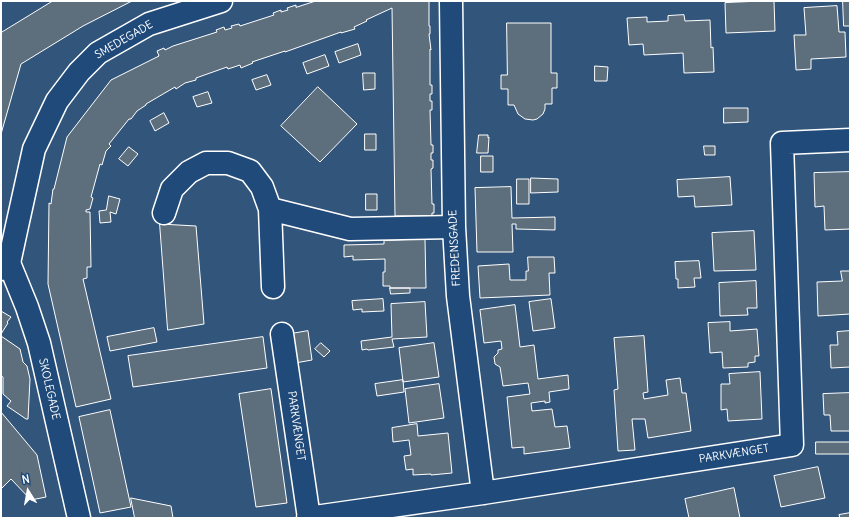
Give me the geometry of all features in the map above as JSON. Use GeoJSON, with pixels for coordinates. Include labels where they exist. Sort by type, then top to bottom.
{"type":"FeatureCollection","features":[{"type":"Feature","properties":{"kind":"street","name":"SMEDEGADE"},"geometry":{"type":"LineString","coordinates":[[5,266],[17,226],[34,148],[57,101],[79,72],[98,53],[149,24],[221,1]]}},
{"type":"Feature","properties":{"kind":"street","name":"FREDENSGADE"},"geometry":{"type":"LineString","coordinates":[[451,1],[454,227],[458,296],[483,493]]}},
{"type":"Feature","properties":{"kind":"street","name":"PARKVÆNGET"},"geometry":{"type":"LineString","coordinates":[[282,334],[308,518],[483,493],[792,445],[782,143],[850,140]]}},
{"type":"Feature","properties":{"kind":"street"},"geometry":{"type":"LineString","coordinates":[[164,213],[172,189],[189,172],[206,163],[228,163],[250,170],[262,187],[270,209],[273,287]]}},
{"type":"Feature","properties":{"kind":"street"},"geometry":{"type":"LineString","coordinates":[[270,209],[350,229],[454,227]]}},
{"type":"Feature","properties":{"kind":"street","name":"SKOLEGADE"},"geometry":{"type":"LineString","coordinates":[[5,266],[27,307],[39,343],[79,518]]}},
{"type":"Feature","properties":{"kind":"building"},"geometry":{"type":"Polygon","coordinates":[[[53,1],[132,1],[83,26],[21,64],[1,134],[1,33],[53,1]]]}},
{"type":"Feature","properties":{"kind":"building"},"geometry":{"type":"Polygon","coordinates":[[[316,1],[429,1],[429,34],[431,50],[430,49],[430,85],[432,85],[430,101],[432,101],[432,110],[430,110],[431,145],[433,145],[431,160],[433,160],[433,168],[431,169],[432,204],[434,204],[434,213],[432,213],[432,216],[395,216],[392,8],[366,20],[367,21],[354,27],[355,29],[341,32],[252,62],[253,63],[241,68],[240,65],[228,69],[227,67],[196,78],[196,80],[185,83],[176,89],[175,87],[146,104],[137,111],[131,119],[129,119],[109,144],[111,146],[106,151],[102,165],[100,164],[91,197],[93,198],[90,209],[86,210],[86,212],[90,212],[91,267],[87,267],[87,278],[83,279],[111,399],[76,407],[48,284],[49,203],[51,204],[53,189],[67,137],[111,80],[159,56],[157,51],[164,48],[165,50],[217,32],[216,30],[224,27],[225,30],[232,28],[231,26],[239,24],[240,26],[274,15],[273,13],[281,10],[281,12],[288,10],[287,8],[296,5],[296,7],[316,1]]]}},
{"type":"Feature","properties":{"kind":"building"},"geometry":{"type":"Polygon","coordinates":[[[774,1],[775,31],[726,33],[725,3],[774,1]]]}},
{"type":"Feature","properties":{"kind":"building"},"geometry":{"type":"Polygon","coordinates":[[[843,1],[850,1],[850,26],[844,26],[843,1]]]}},
{"type":"Feature","properties":{"kind":"building"},"geometry":{"type":"Polygon","coordinates":[[[837,6],[839,32],[845,32],[846,57],[811,59],[811,69],[796,70],[794,35],[806,35],[804,8],[837,6]]]}},
{"type":"Feature","properties":{"kind":"building"},"geometry":{"type":"Polygon","coordinates":[[[684,15],[685,21],[710,20],[714,72],[684,73],[683,53],[644,55],[643,44],[629,45],[627,18],[647,17],[647,22],[668,21],[668,16],[684,15]]]}},
{"type":"Feature","properties":{"kind":"building"},"geometry":{"type":"Polygon","coordinates":[[[507,23],[551,23],[551,73],[557,73],[557,88],[552,88],[552,104],[545,104],[543,114],[537,119],[525,119],[518,114],[514,105],[508,105],[508,89],[501,89],[501,75],[507,75],[507,23]]]}},
{"type":"Feature","properties":{"kind":"building"},"geometry":{"type":"Polygon","coordinates":[[[358,44],[361,55],[339,63],[335,52],[358,44]]]}},
{"type":"Feature","properties":{"kind":"building"},"geometry":{"type":"Polygon","coordinates":[[[325,55],[329,66],[307,74],[303,63],[325,55]]]}},
{"type":"Feature","properties":{"kind":"building"},"geometry":{"type":"Polygon","coordinates":[[[595,66],[608,67],[607,81],[595,81],[595,66]]]}},
{"type":"Feature","properties":{"kind":"building"},"geometry":{"type":"Polygon","coordinates":[[[363,73],[375,73],[375,89],[364,90],[363,73]]]}},
{"type":"Feature","properties":{"kind":"building"},"geometry":{"type":"Polygon","coordinates":[[[267,75],[271,85],[256,90],[252,80],[267,75]]]}},
{"type":"Feature","properties":{"kind":"building"},"geometry":{"type":"Polygon","coordinates":[[[318,87],[357,124],[320,162],[281,126],[318,87]]]}},
{"type":"Feature","properties":{"kind":"building"},"geometry":{"type":"Polygon","coordinates":[[[208,92],[212,103],[197,107],[193,97],[208,92]]]}},
{"type":"Feature","properties":{"kind":"building"},"geometry":{"type":"Polygon","coordinates":[[[724,108],[748,108],[748,122],[724,123],[724,108]]]}},
{"type":"Feature","properties":{"kind":"building"},"geometry":{"type":"Polygon","coordinates":[[[164,113],[169,123],[155,131],[150,121],[164,113]]]}},
{"type":"Feature","properties":{"kind":"building"},"geometry":{"type":"Polygon","coordinates":[[[365,134],[376,134],[376,150],[365,150],[365,134]]]}},
{"type":"Feature","properties":{"kind":"building"},"geometry":{"type":"Polygon","coordinates":[[[479,135],[488,135],[488,138],[489,137],[488,153],[477,153],[479,135]]]}},
{"type":"Feature","properties":{"kind":"building"},"geometry":{"type":"Polygon","coordinates":[[[704,146],[715,146],[715,155],[705,155],[704,146]]]}},
{"type":"Feature","properties":{"kind":"building"},"geometry":{"type":"Polygon","coordinates":[[[129,147],[138,154],[128,166],[119,159],[129,147]]]}},
{"type":"Feature","properties":{"kind":"building"},"geometry":{"type":"Polygon","coordinates":[[[481,156],[493,156],[493,172],[481,172],[481,156]]]}},
{"type":"Feature","properties":{"kind":"building"},"geometry":{"type":"Polygon","coordinates":[[[850,172],[850,229],[825,230],[824,206],[815,207],[814,173],[850,172]]]}},
{"type":"Feature","properties":{"kind":"building"},"geometry":{"type":"Polygon","coordinates":[[[730,177],[732,205],[695,207],[694,196],[678,197],[677,180],[730,177]]]}},
{"type":"Feature","properties":{"kind":"building"},"geometry":{"type":"Polygon","coordinates":[[[531,178],[558,179],[558,192],[531,193],[531,178]]]}},
{"type":"Feature","properties":{"kind":"building"},"geometry":{"type":"Polygon","coordinates":[[[517,179],[529,179],[529,204],[517,204],[517,179]]]}},
{"type":"Feature","properties":{"kind":"building"},"geometry":{"type":"Polygon","coordinates":[[[511,187],[512,218],[555,217],[555,230],[516,229],[516,224],[512,224],[513,252],[477,252],[475,188],[511,187]]]}},
{"type":"Feature","properties":{"kind":"building"},"geometry":{"type":"Polygon","coordinates":[[[366,194],[377,194],[377,210],[366,210],[366,194]]]}},
{"type":"Feature","properties":{"kind":"building"},"geometry":{"type":"Polygon","coordinates":[[[109,196],[120,199],[116,214],[110,212],[111,222],[100,223],[99,211],[106,210],[109,196]]]}},
{"type":"Feature","properties":{"kind":"building"},"geometry":{"type":"Polygon","coordinates":[[[160,224],[196,226],[204,324],[168,330],[160,224]]]}},
{"type":"Feature","properties":{"kind":"building"},"geometry":{"type":"Polygon","coordinates":[[[754,231],[756,270],[714,271],[712,233],[754,231]]]}},
{"type":"Feature","properties":{"kind":"building"},"geometry":{"type":"Polygon","coordinates":[[[425,239],[426,288],[390,288],[390,286],[383,286],[385,259],[353,260],[353,256],[344,257],[344,245],[384,244],[384,241],[425,239]]]}},
{"type":"Feature","properties":{"kind":"building"},"geometry":{"type":"Polygon","coordinates":[[[528,257],[554,257],[555,273],[549,273],[550,295],[480,298],[478,266],[509,264],[510,280],[526,280],[526,271],[528,271],[528,257]]]}},
{"type":"Feature","properties":{"kind":"building"},"geometry":{"type":"Polygon","coordinates":[[[699,261],[701,278],[694,278],[695,287],[678,288],[675,262],[699,261]]]}},
{"type":"Feature","properties":{"kind":"building"},"geometry":{"type":"Polygon","coordinates":[[[841,271],[850,271],[850,314],[818,316],[817,282],[842,281],[841,271]]]}},
{"type":"Feature","properties":{"kind":"building"},"geometry":{"type":"Polygon","coordinates":[[[756,281],[757,308],[747,308],[748,315],[720,316],[719,283],[756,281]]]}},
{"type":"Feature","properties":{"kind":"building"},"geometry":{"type":"Polygon","coordinates":[[[390,288],[410,288],[410,293],[391,294],[390,288]]]}},
{"type":"Feature","properties":{"kind":"building"},"geometry":{"type":"Polygon","coordinates":[[[383,299],[384,311],[362,312],[362,309],[353,310],[352,301],[383,299]]]}},
{"type":"Feature","properties":{"kind":"building"},"geometry":{"type":"Polygon","coordinates":[[[551,299],[555,328],[533,331],[529,302],[551,299]]]}},
{"type":"Feature","properties":{"kind":"building"},"geometry":{"type":"Polygon","coordinates":[[[425,302],[427,337],[392,339],[394,347],[362,350],[361,341],[392,337],[391,304],[425,302]]]}},
{"type":"Feature","properties":{"kind":"building"},"geometry":{"type":"Polygon","coordinates":[[[515,305],[520,347],[534,345],[538,379],[568,375],[569,389],[549,392],[550,402],[545,403],[545,401],[531,403],[532,411],[552,409],[555,427],[567,426],[570,448],[524,454],[524,447],[512,448],[507,397],[530,394],[528,383],[503,386],[500,367],[495,364],[494,357],[498,353],[498,350],[502,349],[501,341],[484,343],[480,310],[515,305]]]}},
{"type":"Feature","properties":{"kind":"building"},"geometry":{"type":"Polygon","coordinates":[[[1,311],[11,317],[1,334],[1,311]]]}},
{"type":"Feature","properties":{"kind":"building"},"geometry":{"type":"Polygon","coordinates":[[[730,322],[730,331],[757,329],[759,356],[755,356],[755,362],[748,363],[748,367],[723,368],[722,352],[710,353],[708,323],[730,322]]]}},
{"type":"Feature","properties":{"kind":"building"},"geometry":{"type":"Polygon","coordinates":[[[154,328],[157,342],[110,351],[107,337],[154,328]]]}},
{"type":"Feature","properties":{"kind":"building"},"geometry":{"type":"Polygon","coordinates":[[[308,331],[312,360],[295,363],[291,334],[308,331]]]}},
{"type":"Feature","properties":{"kind":"building"},"geometry":{"type":"Polygon","coordinates":[[[850,331],[850,367],[831,368],[830,345],[838,345],[837,332],[850,331]]]}},
{"type":"Feature","properties":{"kind":"building"},"geometry":{"type":"Polygon","coordinates":[[[1,336],[20,349],[23,362],[27,366],[30,379],[28,419],[7,406],[11,401],[3,394],[3,377],[1,376],[1,336]]]}},
{"type":"Feature","properties":{"kind":"building"},"geometry":{"type":"Polygon","coordinates":[[[644,336],[648,392],[643,393],[644,399],[668,395],[666,380],[680,378],[682,393],[686,393],[691,431],[648,438],[645,419],[632,419],[635,450],[618,451],[614,390],[618,389],[614,338],[644,336]]]}},
{"type":"Feature","properties":{"kind":"building"},"geometry":{"type":"Polygon","coordinates":[[[263,337],[267,368],[133,387],[128,356],[263,337]]]}},
{"type":"Feature","properties":{"kind":"building"},"geometry":{"type":"Polygon","coordinates":[[[321,343],[330,351],[324,357],[315,349],[321,343]]]}},
{"type":"Feature","properties":{"kind":"building"},"geometry":{"type":"Polygon","coordinates":[[[434,343],[439,377],[403,382],[399,348],[434,343]]]}},
{"type":"Feature","properties":{"kind":"building"},"geometry":{"type":"Polygon","coordinates":[[[760,372],[762,419],[728,421],[727,409],[721,410],[721,384],[730,384],[729,374],[760,372]]]}},
{"type":"Feature","properties":{"kind":"building"},"geometry":{"type":"Polygon","coordinates":[[[403,380],[404,392],[377,396],[375,384],[403,380]]]}},
{"type":"Feature","properties":{"kind":"building"},"geometry":{"type":"Polygon","coordinates":[[[439,384],[444,418],[409,423],[405,389],[439,384]]]}},
{"type":"Feature","properties":{"kind":"building"},"geometry":{"type":"Polygon","coordinates":[[[271,389],[287,503],[256,507],[239,394],[271,389]]]}},
{"type":"Feature","properties":{"kind":"building"},"geometry":{"type":"Polygon","coordinates":[[[850,393],[850,431],[831,431],[830,415],[824,415],[823,394],[850,393]]]}},
{"type":"Feature","properties":{"kind":"building"},"geometry":{"type":"Polygon","coordinates":[[[110,410],[131,507],[100,513],[79,417],[110,410]]]}},
{"type":"Feature","properties":{"kind":"building"},"geometry":{"type":"Polygon","coordinates":[[[1,412],[37,455],[46,497],[31,500],[11,479],[1,489],[1,412]]]}},
{"type":"Feature","properties":{"kind":"building"},"geometry":{"type":"Polygon","coordinates":[[[417,424],[418,436],[448,433],[452,473],[413,475],[413,469],[406,470],[404,456],[411,455],[409,440],[393,442],[392,428],[417,424]]]}},
{"type":"Feature","properties":{"kind":"building"},"geometry":{"type":"Polygon","coordinates":[[[816,442],[850,442],[850,454],[816,454],[816,442]]]}},
{"type":"Feature","properties":{"kind":"building"},"geometry":{"type":"Polygon","coordinates":[[[818,467],[825,498],[781,507],[774,476],[818,467]]]}},
{"type":"Feature","properties":{"kind":"building"},"geometry":{"type":"Polygon","coordinates":[[[734,488],[740,518],[689,518],[685,499],[734,488]]]}},
{"type":"Feature","properties":{"kind":"building"},"geometry":{"type":"Polygon","coordinates":[[[131,498],[171,506],[173,518],[135,518],[131,498]]]}},
{"type":"Feature","properties":{"kind":"building"},"geometry":{"type":"Polygon","coordinates":[[[850,513],[850,518],[840,518],[839,515],[850,513]]]}}]}
